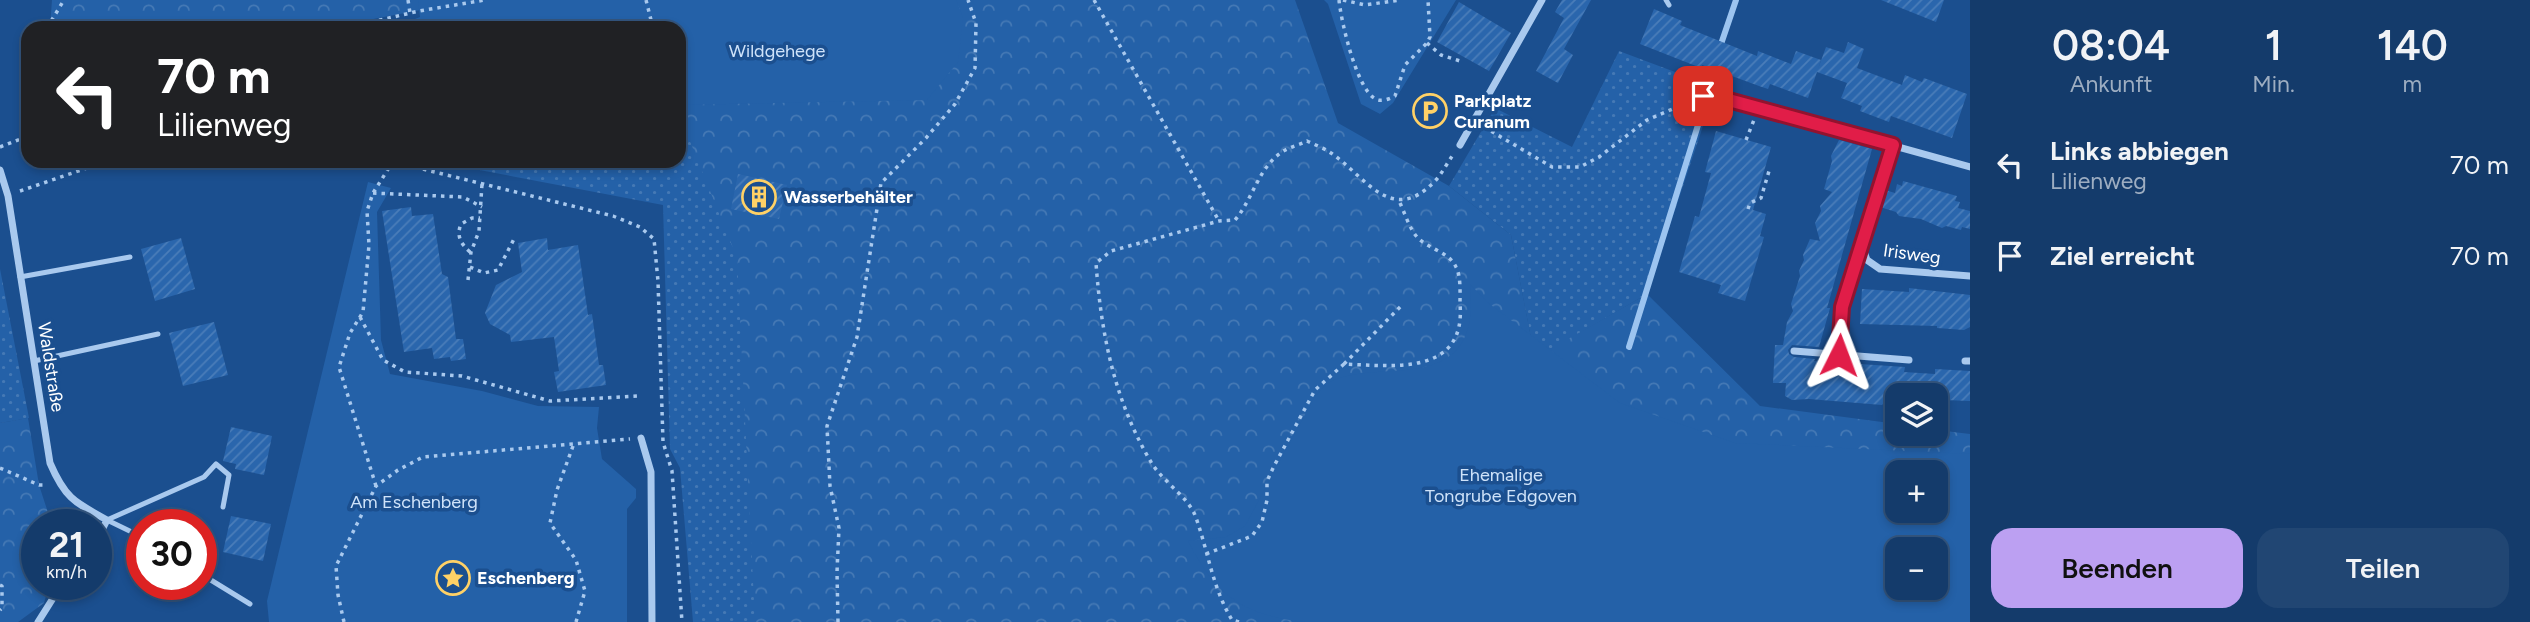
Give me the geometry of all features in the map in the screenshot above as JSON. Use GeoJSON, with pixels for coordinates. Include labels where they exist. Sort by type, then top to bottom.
{"type":"FeatureCollection","features":[{"type":"Feature","properties":{"kind":"street"},"geometry":{"type":"LineString","coordinates":[[1460,145],[1542,0]]}},
{"type":"Feature","properties":{"kind":"street"},"geometry":{"type":"LineString","coordinates":[[1703,96],[1714,96],[1970,167]]}},
{"type":"Feature","properties":{"kind":"street"},"geometry":{"type":"LineString","coordinates":[[1839,355],[1842,307],[1893,145]]}},
{"type":"Feature","properties":{"kind":"street","name":"Waldstraße"},"geometry":{"type":"LineString","coordinates":[[0,170],[8,196],[50,463],[59,484],[74,502],[87,509]]}},
{"type":"Feature","properties":{"kind":"street","name":"Irisweg"},"geometry":{"type":"LineString","coordinates":[[1862,245],[1867,260],[1880,269],[1970,276]]}},
{"type":"Feature","properties":{"kind":"street"},"geometry":{"type":"LineString","coordinates":[[1794,351],[1909,360]]}},
{"type":"Feature","properties":{"kind":"street"},"geometry":{"type":"LineString","coordinates":[[640,438],[651,472],[652,622]]}},
{"type":"Feature","properties":{"kind":"street"},"geometry":{"type":"LineString","coordinates":[[38,622],[52,600]]}},
{"type":"Feature","properties":{"kind":"lane"},"geometry":{"type":"LineString","coordinates":[[20,277],[130,257]]}},
{"type":"Feature","properties":{"kind":"lane"},"geometry":{"type":"LineString","coordinates":[[34,361],[158,334]]}},
{"type":"Feature","properties":{"kind":"lane"},"geometry":{"type":"LineString","coordinates":[[112,518],[204,477],[216,464],[229,475],[223,507]]}},
{"type":"Feature","properties":{"kind":"lane"},"geometry":{"type":"LineString","coordinates":[[217,583],[250,604]]}},
{"type":"Feature","properties":{"kind":"path"},"geometry":{"type":"LineString","coordinates":[[51,21],[64,0]]}},
{"type":"Feature","properties":{"kind":"path"},"geometry":{"type":"LineString","coordinates":[[408,0],[410,13]]}},
{"type":"Feature","properties":{"kind":"path"},"geometry":{"type":"LineString","coordinates":[[381,21],[410,13],[485,0]]}},
{"type":"Feature","properties":{"kind":"path"},"geometry":{"type":"LineString","coordinates":[[646,0],[651,21]]}},
{"type":"Feature","properties":{"kind":"path"},"geometry":{"type":"LineString","coordinates":[[838,622],[839,528],[831,486],[827,426],[857,337],[881,183],[955,104],[975,68],[976,23],[968,0]]}},
{"type":"Feature","properties":{"kind":"path"},"geometry":{"type":"LineString","coordinates":[[1094,0],[1219,221]]}},
{"type":"Feature","properties":{"kind":"path"},"geometry":{"type":"LineString","coordinates":[[1400,0],[1365,5],[1341,0],[1340,12],[1355,66],[1374,98],[1383,100],[1395,96],[1405,65],[1427,44],[1430,37],[1428,0]]}},
{"type":"Feature","properties":{"kind":"path"},"geometry":{"type":"LineString","coordinates":[[1427,44],[1441,55],[1460,61]]}},
{"type":"Feature","properties":{"kind":"path"},"geometry":{"type":"LineString","coordinates":[[1473,121],[1552,167],[1580,167],[1599,157],[1647,120],[1703,96]]}},
{"type":"Feature","properties":{"kind":"path"},"geometry":{"type":"LineString","coordinates":[[1746,140],[1757,108]]}},
{"type":"Feature","properties":{"kind":"path"},"geometry":{"type":"LineString","coordinates":[[0,147],[21,139]]}},
{"type":"Feature","properties":{"kind":"path"},"geometry":{"type":"LineString","coordinates":[[1239,622],[1232,620],[1222,602],[1194,512],[1152,464],[1124,407],[1107,352],[1099,306],[1096,263],[1111,251],[1219,221],[1235,220],[1263,171],[1281,153],[1307,141],[1329,151],[1376,193],[1398,199],[1413,197],[1434,182],[1460,145]]}},
{"type":"Feature","properties":{"kind":"path"},"geometry":{"type":"LineString","coordinates":[[8,196],[87,168]]}},
{"type":"Feature","properties":{"kind":"path"},"geometry":{"type":"LineString","coordinates":[[376,486],[339,368],[350,333],[363,312],[369,246],[367,211],[373,193],[388,168]]}},
{"type":"Feature","properties":{"kind":"path"},"geometry":{"type":"LineString","coordinates":[[416,168],[613,216],[640,227],[654,239],[658,281],[663,442],[672,471],[682,622]]}},
{"type":"Feature","properties":{"kind":"path"},"geometry":{"type":"LineString","coordinates":[[1748,209],[1750,203],[1762,198],[1769,171]]}},
{"type":"Feature","properties":{"kind":"path"},"geometry":{"type":"LineString","coordinates":[[468,280],[471,253],[479,231],[482,184]]}},
{"type":"Feature","properties":{"kind":"path"},"geometry":{"type":"LineString","coordinates":[[373,193],[463,197],[482,207]]}},
{"type":"Feature","properties":{"kind":"path"},"geometry":{"type":"LineString","coordinates":[[1344,364],[1380,366],[1426,363],[1444,352],[1459,335],[1461,312],[1458,269],[1451,260],[1417,237],[1398,199]]}},
{"type":"Feature","properties":{"kind":"path"},"geometry":{"type":"LineString","coordinates":[[471,253],[461,243],[458,232],[461,224],[472,218],[480,218]]}},
{"type":"Feature","properties":{"kind":"path"},"geometry":{"type":"LineString","coordinates":[[470,267],[484,273],[498,270],[514,239]]}},
{"type":"Feature","properties":{"kind":"path"},"geometry":{"type":"LineString","coordinates":[[1206,554],[1252,536],[1262,522],[1267,500],[1267,481],[1315,390],[1404,304]]}},
{"type":"Feature","properties":{"kind":"path"},"geometry":{"type":"LineString","coordinates":[[360,317],[383,360],[405,372],[462,376],[550,401],[638,396]]}},
{"type":"Feature","properties":{"kind":"path"},"geometry":{"type":"LineString","coordinates":[[344,622],[338,595],[336,566],[376,486],[398,470],[423,457],[573,446],[640,438]]}},
{"type":"Feature","properties":{"kind":"path"},"geometry":{"type":"LineString","coordinates":[[573,446],[557,490],[550,523],[576,559],[582,580],[584,591],[576,622]]}},
{"type":"Feature","properties":{"kind":"path"},"geometry":{"type":"LineString","coordinates":[[0,468],[40,485],[59,484]]}},
{"type":"Feature","properties":{"kind":"path"},"geometry":{"type":"LineString","coordinates":[[0,584],[0,610]]}},
{"type":"Feature","properties":{"kind":"green space"},"geometry":{"type":"Polygon","coordinates":[[[52,0],[473,0],[363,21],[50,21],[52,0]]]}},
{"type":"Feature","properties":{"kind":"green space","name":"Wildgehege"},"geometry":{"type":"Polygon","coordinates":[[[418,0],[956,0],[963,17],[958,62],[927,100],[686,105],[686,21],[410,21],[420,17],[418,0]]]}},
{"type":"Feature","properties":{"kind":"green space"},"geometry":{"type":"Polygon","coordinates":[[[633,0],[1295,0],[1338,123],[1449,186],[1511,235],[1535,358],[1647,294],[1760,406],[1885,422],[1885,446],[1948,446],[1948,431],[1970,434],[1970,622],[755,622],[737,258],[686,131],[686,21],[668,21],[633,0]]]}},
{"type":"Feature","properties":{"kind":"green space"},"geometry":{"type":"Polygon","coordinates":[[[1324,0],[1456,0],[1393,103],[1380,114],[1361,104],[1328,4],[1324,0]]]}},
{"type":"Feature","properties":{"kind":"green space"},"geometry":{"type":"Polygon","coordinates":[[[1619,51],[1699,81],[1711,102],[1647,294],[1535,359],[1511,235],[1449,186],[1495,108],[1572,147],[1619,51]]]}},
{"type":"Feature","properties":{"kind":"green space","name":"Wildgehege"},"geometry":{"type":"Polygon","coordinates":[[[927,100],[818,622],[693,622],[680,468],[670,449],[663,205],[469,168],[686,168],[686,105],[927,100]]]}},
{"type":"Feature","properties":{"kind":"green space","name":"Am Eschenberg"},"geometry":{"type":"Polygon","coordinates":[[[368,182],[391,188],[377,212],[381,340],[390,374],[482,391],[538,406],[599,407],[597,428],[602,459],[636,489],[636,498],[627,509],[627,622],[269,622],[267,601],[368,182]]]}},
{"type":"Feature","properties":{"kind":"green space"},"geometry":{"type":"Polygon","coordinates":[[[0,269],[29,418],[0,423],[0,269]]]}},
{"type":"Feature","properties":{"kind":"green space","name":"Ehemalige Tongrube Edgoven"},"geometry":{"type":"Polygon","coordinates":[[[1470,284],[1487,302],[1620,403],[1735,443],[1970,454],[1970,622],[1305,622],[1283,619],[1248,608],[1221,589],[1209,576],[1188,541],[1226,537],[1245,526],[1314,398],[1328,383],[1347,376],[1408,370],[1445,359],[1459,347],[1468,328],[1470,284]]]}},
{"type":"Feature","properties":{"kind":"green space"},"geometry":{"type":"Polygon","coordinates":[[[28,418],[39,485],[47,509],[21,509],[21,600],[45,600],[18,622],[0,622],[0,423],[28,418]]]}},
{"type":"Feature","properties":{"kind":"building"},"geometry":{"type":"Polygon","coordinates":[[[1562,0],[1591,0],[1564,49],[1573,55],[1558,83],[1536,71],[1564,18],[1555,12],[1562,0]]]}},
{"type":"Feature","properties":{"kind":"building"},"geometry":{"type":"Polygon","coordinates":[[[1881,0],[1944,0],[1936,22],[1881,0]]]}},
{"type":"Feature","properties":{"kind":"building"},"geometry":{"type":"Polygon","coordinates":[[[1459,2],[1511,33],[1489,71],[1437,42],[1459,2]]]}},
{"type":"Feature","properties":{"kind":"building"},"geometry":{"type":"Polygon","coordinates":[[[1654,9],[1682,21],[1680,25],[1757,56],[1758,51],[1791,64],[1796,51],[1821,60],[1818,69],[1826,47],[1844,53],[1848,42],[1864,49],[1857,68],[1902,85],[1905,75],[1922,82],[1924,78],[1967,94],[1952,138],[1891,116],[1889,122],[1860,111],[1862,106],[1841,98],[1847,83],[1817,72],[1808,98],[1770,84],[1768,89],[1702,65],[1701,68],[1640,44],[1654,9]]]}},
{"type":"Feature","properties":{"kind":"building"},"geometry":{"type":"Polygon","coordinates":[[[1716,131],[1771,147],[1753,210],[1766,214],[1760,236],[1764,237],[1745,301],[1718,293],[1721,285],[1679,272],[1695,216],[1699,217],[1711,173],[1705,172],[1716,131]]]}},
{"type":"Feature","properties":{"kind":"building"},"geometry":{"type":"Polygon","coordinates":[[[1839,140],[1872,149],[1827,308],[1830,308],[1819,347],[1792,345],[1788,350],[1789,354],[1815,359],[1814,361],[1905,367],[1904,372],[1935,374],[1935,369],[1970,371],[1970,401],[1948,400],[1948,383],[1885,383],[1885,402],[1882,405],[1792,400],[1785,396],[1786,383],[1773,383],[1775,345],[1783,345],[1787,322],[1793,311],[1791,304],[1804,260],[1803,255],[1810,239],[1820,241],[1815,223],[1821,211],[1820,206],[1832,192],[1824,189],[1831,156],[1839,140]]]}},
{"type":"Feature","properties":{"kind":"building","name":"Wasserbehälter"},"geometry":{"type":"Polygon","coordinates":[[[738,174],[787,185],[779,219],[731,209],[738,174]]]}},
{"type":"Feature","properties":{"kind":"building"},"geometry":{"type":"Polygon","coordinates":[[[1903,181],[1957,196],[1955,201],[1960,202],[1958,208],[1970,211],[1970,229],[1962,227],[1961,230],[1946,226],[1942,228],[1921,219],[1899,216],[1896,212],[1880,207],[1885,190],[1895,193],[1897,184],[1902,186],[1903,181]]]}},
{"type":"Feature","properties":{"kind":"building"},"geometry":{"type":"Polygon","coordinates":[[[411,207],[412,216],[433,214],[442,274],[448,277],[456,339],[463,339],[466,359],[434,359],[432,348],[404,352],[382,211],[411,207]]]}},
{"type":"Feature","properties":{"kind":"building"},"geometry":{"type":"Polygon","coordinates":[[[181,238],[195,289],[155,301],[141,249],[181,238]]]}},
{"type":"Feature","properties":{"kind":"building"},"geometry":{"type":"Polygon","coordinates":[[[547,238],[548,250],[578,245],[588,315],[592,314],[599,365],[603,365],[606,385],[558,392],[554,372],[559,371],[554,337],[511,342],[510,335],[490,324],[485,313],[496,285],[522,272],[518,243],[547,238]]]}},
{"type":"Feature","properties":{"kind":"building"},"geometry":{"type":"Polygon","coordinates":[[[1909,288],[1970,295],[1970,327],[1964,330],[1937,326],[1860,324],[1862,289],[1909,292],[1909,288]]]}},
{"type":"Feature","properties":{"kind":"building"},"geometry":{"type":"Polygon","coordinates":[[[214,322],[228,375],[183,386],[169,333],[214,322]]]}},
{"type":"Feature","properties":{"kind":"building"},"geometry":{"type":"Polygon","coordinates":[[[231,427],[272,436],[264,475],[235,469],[236,464],[223,461],[231,427]]]}},
{"type":"Feature","properties":{"kind":"building"},"geometry":{"type":"Polygon","coordinates":[[[231,516],[271,524],[263,561],[223,552],[231,516]]]}},
{"type":"Feature","properties":{"kind":"waterway"},"geometry":{"type":"LineString","coordinates":[[1719,50],[1736,0]]}},
{"type":"Feature","properties":{"kind":"waterway"},"geometry":{"type":"LineString","coordinates":[[1629,347],[1703,109]]}},
{"type":"Feature","properties":{"kind":"place","name":"Parkplatz Curanum"},"geometry":{"type":"Point","coordinates":[1430,111]}},
{"type":"Feature","properties":{"kind":"place","name":"Wasserbehälter"},"geometry":{"type":"Point","coordinates":[759,197]}},
{"type":"Feature","properties":{"kind":"place","name":"Eschenberg"},"geometry":{"type":"Point","coordinates":[453,578]}},
{"type":"Feature","properties":{"kind":"route"},"geometry":{"type":"LineString","coordinates":[[1703,96],[1714,96],[1893,145],[1842,307],[1839,355]]}}]}
